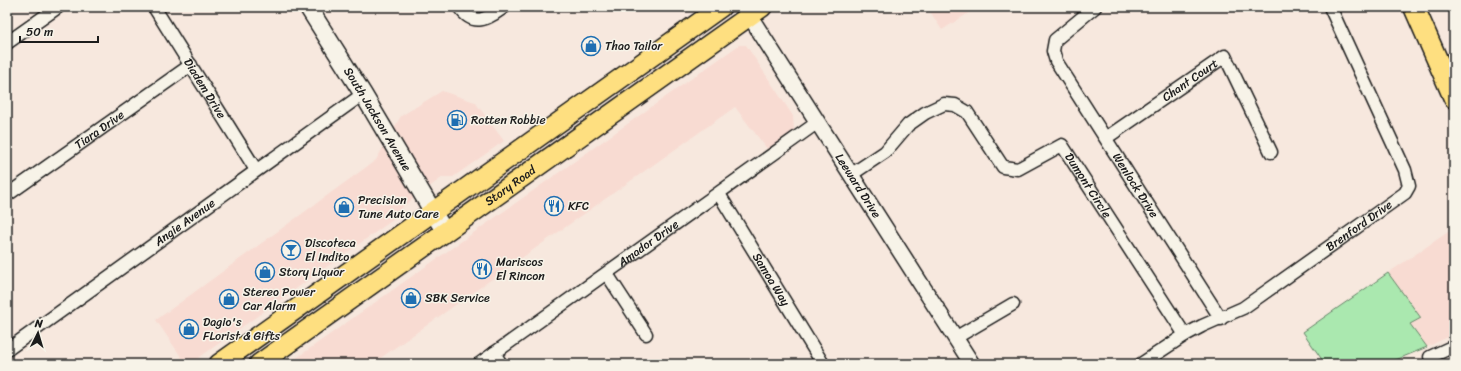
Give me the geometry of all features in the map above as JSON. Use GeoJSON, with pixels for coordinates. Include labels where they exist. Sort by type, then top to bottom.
{"type":"FeatureCollection","features":[{"type":"Feature","properties":{"kind":"highway"},"geometry":{"type":"LineString","coordinates":[[1414,7],[1454,98]]}},
{"type":"Feature","properties":{"kind":"main road","name":"South Jackson Avenue"},"geometry":{"type":"LineString","coordinates":[[308,7],[363,94],[445,232]]}},
{"type":"Feature","properties":{"kind":"main road","name":"Story Road"},"geometry":{"type":"LineString","coordinates":[[219,364],[721,7]]}},
{"type":"Feature","properties":{"kind":"main road","name":"Story Road"},"geometry":{"type":"LineString","coordinates":[[259,364],[445,232],[752,10]]}},
{"type":"Feature","properties":{"kind":"street"},"geometry":{"type":"LineString","coordinates":[[7,43],[58,7]]}},
{"type":"Feature","properties":{"kind":"street","name":"Diadem Drive"},"geometry":{"type":"LineString","coordinates":[[154,7],[256,170]]}},
{"type":"Feature","properties":{"kind":"street"},"geometry":{"type":"LineString","coordinates":[[459,7],[474,20],[483,20],[504,7]]}},
{"type":"Feature","properties":{"kind":"street"},"geometry":{"type":"LineString","coordinates":[[1082,11],[1095,7]]}},
{"type":"Feature","properties":{"kind":"street","name":"Brenford Drive"},"geometry":{"type":"LineString","coordinates":[[1141,364],[1185,335],[1243,308],[1405,193],[1409,186],[1405,170],[1330,7]]}},
{"type":"Feature","properties":{"kind":"street","name":"Leeward Drive"},"geometry":{"type":"LineString","coordinates":[[752,10],[818,122],[972,364]]}},
{"type":"Feature","properties":{"kind":"street","name":"Wenlock Drive"},"geometry":{"type":"LineString","coordinates":[[1082,11],[1055,40],[1053,51],[1056,61],[1221,318]]}},
{"type":"Feature","properties":{"kind":"street","name":"Chant Court"},"geometry":{"type":"LineString","coordinates":[[1106,138],[1225,56],[1271,152]]}},
{"type":"Feature","properties":{"kind":"street","name":"Tiara Drive"},"geometry":{"type":"LineString","coordinates":[[7,195],[191,65]]}},
{"type":"Feature","properties":{"kind":"street","name":"Angie Avenue"},"geometry":{"type":"LineString","coordinates":[[7,350],[363,94]]}},
{"type":"Feature","properties":{"kind":"street","name":"Dumont Circle"},"geometry":{"type":"LineString","coordinates":[[852,174],[885,152],[908,125],[925,113],[944,104],[955,105],[967,112],[1003,167],[1018,169],[1062,145],[1185,335]]}},
{"type":"Feature","properties":{"kind":"street","name":"Amador Drive"},"geometry":{"type":"LineString","coordinates":[[479,364],[818,122]]}},
{"type":"Feature","properties":{"kind":"street","name":"Samoa Way"},"geometry":{"type":"LineString","coordinates":[[719,194],[823,364]]}},
{"type":"Feature","properties":{"kind":"street"},"geometry":{"type":"LineString","coordinates":[[607,274],[646,334]]}},
{"type":"Feature","properties":{"kind":"street"},"geometry":{"type":"LineString","coordinates":[[956,338],[1013,304]]}},
{"type":"Feature","properties":{"kind":"street"},"geometry":{"type":"LineString","coordinates":[[1430,357],[1454,346]]}},
{"type":"Feature","properties":{"kind":"street"},"geometry":{"type":"LineString","coordinates":[[494,354],[501,364]]}},
{"type":"Feature","properties":{"kind":"shaded area"},"geometry":{"type":"Polygon","coordinates":[[[927,7],[978,7],[942,30],[927,7]]]}},
{"type":"Feature","properties":{"kind":"shaded area"},"geometry":{"type":"Polygon","coordinates":[[[739,45],[746,45],[793,116],[794,131],[768,150],[735,107],[372,364],[288,364],[739,45]]]}},
{"type":"Feature","properties":{"kind":"shaded area"},"geometry":{"type":"Polygon","coordinates":[[[442,91],[475,102],[504,141],[453,177],[443,177],[403,206],[397,217],[190,364],[186,364],[156,320],[376,160],[401,116],[442,91]]]}},
{"type":"Feature","properties":{"kind":"shaded area"},"geometry":{"type":"Polygon","coordinates":[[[1454,228],[1454,334],[1427,347],[1410,324],[1420,318],[1388,273],[1454,228]]]}},
{"type":"Feature","properties":{"kind":"green space"},"geometry":{"type":"Polygon","coordinates":[[[1388,273],[1421,318],[1410,324],[1427,347],[1386,364],[1325,364],[1303,332],[1388,273]]]}},
{"type":"Feature","properties":{"kind":"place","name":"Thao Tailor"},"geometry":{"type":"Point","coordinates":[591,46]}},
{"type":"Feature","properties":{"kind":"place","name":"Rotten Robbie"},"geometry":{"type":"Point","coordinates":[457,120]}},
{"type":"Feature","properties":{"kind":"place","name":"KFC"},"geometry":{"type":"Point","coordinates":[554,206]}},
{"type":"Feature","properties":{"kind":"place","name":"Precision Tune Auto Care"},"geometry":{"type":"Point","coordinates":[344,207]}},
{"type":"Feature","properties":{"kind":"place","name":"Discoteca El Indito"},"geometry":{"type":"Point","coordinates":[291,250]}},
{"type":"Feature","properties":{"kind":"place","name":"Mariscos El Rincon"},"geometry":{"type":"Point","coordinates":[482,269]}},
{"type":"Feature","properties":{"kind":"place","name":"Story Liquor"},"geometry":{"type":"Point","coordinates":[265,272]}},
{"type":"Feature","properties":{"kind":"place","name":"SBK Service"},"geometry":{"type":"Point","coordinates":[411,298]}},
{"type":"Feature","properties":{"kind":"place","name":"Stereo Power Car Alarm"},"geometry":{"type":"Point","coordinates":[229,299]}},
{"type":"Feature","properties":{"kind":"place","name":"Dagio's FLorist & Gifts"},"geometry":{"type":"Point","coordinates":[189,329]}}]}
